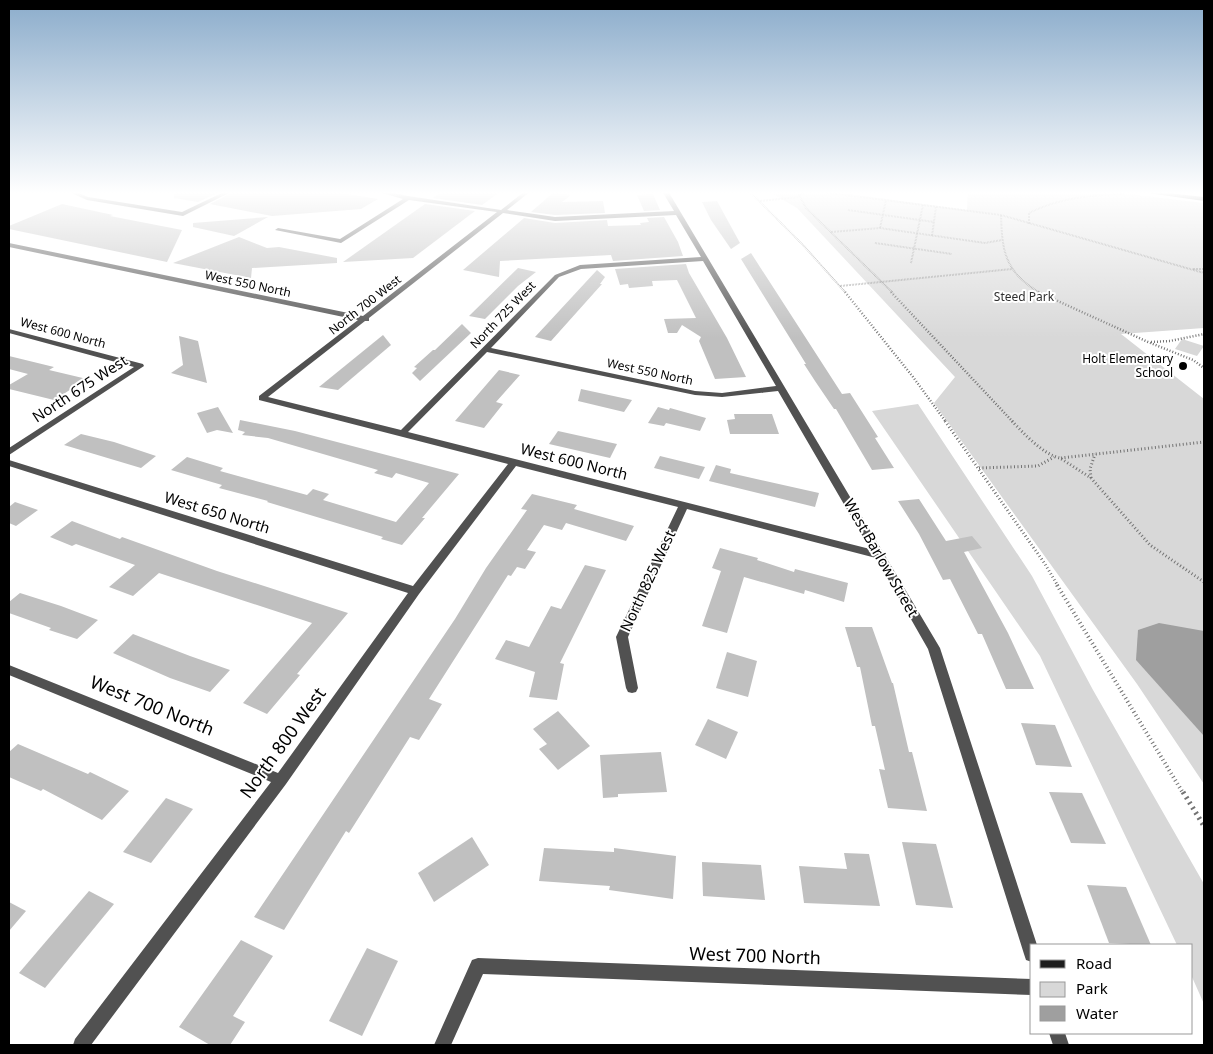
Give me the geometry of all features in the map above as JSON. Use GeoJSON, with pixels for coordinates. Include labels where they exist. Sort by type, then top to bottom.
{"type":"FeatureCollection","features":[{"type":"Feature","properties":{"kind":"street","name":"North 700 West"},"geometry":{"type":"LineString","coordinates":[[262,398],[466,240]]}},
{"type":"Feature","properties":{"kind":"street","name":"West Barlow Street"},"geometry":{"type":"LineString","coordinates":[[694,240],[934,648],[1030,948]]}},
{"type":"Feature","properties":{"kind":"street","name":"West 550 North"},"geometry":{"type":"LineString","coordinates":[[9,245],[366,319]]}},
{"type":"Feature","properties":{"kind":"street","name":"North 725 West"},"geometry":{"type":"LineString","coordinates":[[402,434],[557,276],[580,267],[705,259]]}},
{"type":"Feature","properties":{"kind":"street","name":"West 600 North"},"geometry":{"type":"LineString","coordinates":[[9,331],[140,366]]}},
{"type":"Feature","properties":{"kind":"street","name":"West 550 North"},"geometry":{"type":"LineString","coordinates":[[486,349],[695,393],[722,395],[781,388]]}},
{"type":"Feature","properties":{"kind":"street","name":"North 675 West"},"geometry":{"type":"LineString","coordinates":[[9,452],[140,366]]}},
{"type":"Feature","properties":{"kind":"street","name":"West 600 North"},"geometry":{"type":"LineString","coordinates":[[262,398],[879,555]]}},
{"type":"Feature","properties":{"kind":"street","name":"North 800 West"},"geometry":{"type":"LineString","coordinates":[[80,1045],[281,780],[415,591],[514,462]]}},
{"type":"Feature","properties":{"kind":"street","name":"West 650 North"},"geometry":{"type":"LineString","coordinates":[[9,463],[415,591]]}},
{"type":"Feature","properties":{"kind":"street","name":"North 825 West"},"geometry":{"type":"LineString","coordinates":[[632,688],[622,637],[684,505]]}},
{"type":"Feature","properties":{"kind":"street","name":"West 700 North"},"geometry":{"type":"LineString","coordinates":[[9,670],[281,780]]}},
{"type":"Feature","properties":{"kind":"street","name":"West 700 North"},"geometry":{"type":"LineString","coordinates":[[442,1045],[478,966],[1030,987]]}},
{"type":"Feature","properties":{"kind":"path"},"geometry":{"type":"LineString","coordinates":[[797,240],[840,286],[913,377],[979,468],[1045,564],[1204,826]]}},
{"type":"Feature","properties":{"kind":"path"},"geometry":{"type":"LineString","coordinates":[[839,240],[882,281],[1027,437],[1054,457],[1060,458],[1195,443],[1204,444]]}},
{"type":"Feature","properties":{"kind":"path"},"geometry":{"type":"LineString","coordinates":[[911,263],[916,240]]}},
{"type":"Feature","properties":{"kind":"path"},"geometry":{"type":"LineString","coordinates":[[964,240],[985,243],[1001,240]]}},
{"type":"Feature","properties":{"kind":"path"},"geometry":{"type":"LineString","coordinates":[[1002,240],[1012,269],[1022,282],[1043,295],[1193,360],[1204,368]]}},
{"type":"Feature","properties":{"kind":"path"},"geometry":{"type":"LineString","coordinates":[[1087,240],[1204,273]]}},
{"type":"Feature","properties":{"kind":"path"},"geometry":{"type":"LineString","coordinates":[[875,243],[952,254]]}},
{"type":"Feature","properties":{"kind":"path"},"geometry":{"type":"LineString","coordinates":[[1190,269],[1204,268]]}},
{"type":"Feature","properties":{"kind":"path"},"geometry":{"type":"LineString","coordinates":[[840,286],[1012,269]]}},
{"type":"Feature","properties":{"kind":"path"},"geometry":{"type":"LineString","coordinates":[[1148,342],[1170,341],[1204,334]]}},
{"type":"Feature","properties":{"kind":"path"},"geometry":{"type":"LineString","coordinates":[[1091,478],[1090,469],[1095,454]]}},
{"type":"Feature","properties":{"kind":"path"},"geometry":{"type":"LineString","coordinates":[[979,468],[1038,466],[1054,457]]}},
{"type":"Feature","properties":{"kind":"path"},"geometry":{"type":"LineString","coordinates":[[1060,458],[1091,478],[1150,545],[1204,582]]}},
{"type":"Feature","properties":{"kind":"green space","name":"Steed Park"},"geometry":{"type":"Polygon","coordinates":[[[827,240],[1204,240],[1204,328],[1121,334],[1204,399],[1204,784],[1137,684],[934,403],[955,377],[827,240]]]}},
{"type":"Feature","properties":{"kind":"green space"},"geometry":{"type":"Polygon","coordinates":[[[1182,339],[1204,346],[1197,356],[1175,349],[1182,339]]]}},
{"type":"Feature","properties":{"kind":"green space"},"geometry":{"type":"Polygon","coordinates":[[[918,404],[1032,576],[1093,690],[1204,884],[1204,1004],[1193,979],[1193,944],[1177,944],[1040,656],[872,411],[918,404]]]}},
{"type":"Feature","properties":{"kind":"water"},"geometry":{"type":"Polygon","coordinates":[[[1159,623],[1204,631],[1204,736],[1136,660],[1138,630],[1159,623]]]}},
{"type":"Feature","properties":{"kind":"building"},"geometry":{"type":"Polygon","coordinates":[[[63,240],[177,240],[167,262],[63,240]]]}},
{"type":"Feature","properties":{"kind":"building"},"geometry":{"type":"Polygon","coordinates":[[[231,240],[247,240],[267,248],[279,247],[337,258],[337,263],[252,268],[251,278],[173,263],[231,240]]]}},
{"type":"Feature","properties":{"kind":"building"},"geometry":{"type":"Polygon","coordinates":[[[374,240],[436,240],[413,258],[343,262],[374,240]]]}},
{"type":"Feature","properties":{"kind":"building"},"geometry":{"type":"Polygon","coordinates":[[[498,240],[677,240],[683,256],[613,261],[611,255],[500,261],[499,277],[463,270],[498,240]]]}},
{"type":"Feature","properties":{"kind":"building"},"geometry":{"type":"Polygon","coordinates":[[[725,240],[738,240],[740,243],[731,249],[725,240]]]}},
{"type":"Feature","properties":{"kind":"building"},"geometry":{"type":"Polygon","coordinates":[[[751,253],[842,394],[850,393],[878,437],[875,438],[894,468],[872,470],[836,409],[834,409],[804,364],[806,364],[741,259],[751,253]]]}},
{"type":"Feature","properties":{"kind":"building"},"geometry":{"type":"Polygon","coordinates":[[[686,264],[689,273],[727,338],[746,377],[715,379],[699,341],[701,337],[682,325],[677,333],[668,333],[664,319],[696,318],[677,280],[652,281],[653,286],[629,288],[628,284],[620,285],[615,269],[686,264]]]}},
{"type":"Feature","properties":{"kind":"building"},"geometry":{"type":"Polygon","coordinates":[[[518,268],[536,272],[518,286],[485,319],[469,316],[518,268]]]}},
{"type":"Feature","properties":{"kind":"building"},"geometry":{"type":"Polygon","coordinates":[[[597,270],[605,277],[600,284],[602,284],[551,341],[535,337],[597,270]]]}},
{"type":"Feature","properties":{"kind":"building"},"geometry":{"type":"Polygon","coordinates":[[[462,324],[471,333],[420,381],[412,373],[417,368],[414,367],[462,324]]]}},
{"type":"Feature","properties":{"kind":"building"},"geometry":{"type":"Polygon","coordinates":[[[383,335],[391,345],[338,390],[319,387],[383,335]]]}},
{"type":"Feature","properties":{"kind":"building"},"geometry":{"type":"Polygon","coordinates":[[[179,336],[198,341],[207,383],[171,373],[183,365],[179,336]]]}},
{"type":"Feature","properties":{"kind":"building"},"geometry":{"type":"Polygon","coordinates":[[[9,356],[54,367],[49,370],[87,379],[54,400],[9,389],[9,385],[28,374],[9,369],[9,356]]]}},
{"type":"Feature","properties":{"kind":"building"},"geometry":{"type":"Polygon","coordinates":[[[499,370],[520,375],[496,402],[503,404],[484,428],[455,421],[499,370]]]}},
{"type":"Feature","properties":{"kind":"building"},"geometry":{"type":"Polygon","coordinates":[[[581,389],[632,400],[624,412],[578,401],[581,389]]]}},
{"type":"Feature","properties":{"kind":"building"},"geometry":{"type":"Polygon","coordinates":[[[218,407],[233,433],[217,430],[207,433],[197,413],[218,407]]]}},
{"type":"Feature","properties":{"kind":"building"},"geometry":{"type":"Polygon","coordinates":[[[658,407],[669,410],[670,408],[706,418],[700,431],[666,423],[664,426],[648,423],[658,407]]]}},
{"type":"Feature","properties":{"kind":"building"},"geometry":{"type":"Polygon","coordinates":[[[734,414],[772,414],[779,434],[730,434],[727,420],[735,419],[734,414]]]}},
{"type":"Feature","properties":{"kind":"building"},"geometry":{"type":"Polygon","coordinates":[[[240,420],[295,431],[459,474],[402,545],[381,539],[383,537],[268,501],[219,488],[222,485],[171,470],[187,457],[223,468],[220,471],[307,495],[313,489],[329,494],[323,500],[396,522],[429,483],[396,473],[392,478],[374,473],[378,470],[268,438],[242,435],[245,432],[238,430],[240,420]]]}},
{"type":"Feature","properties":{"kind":"building"},"geometry":{"type":"Polygon","coordinates":[[[558,431],[617,444],[610,458],[549,444],[558,431]]]}},
{"type":"Feature","properties":{"kind":"building"},"geometry":{"type":"Polygon","coordinates":[[[81,434],[114,442],[156,456],[141,468],[64,445],[81,434]]]}},
{"type":"Feature","properties":{"kind":"building"},"geometry":{"type":"Polygon","coordinates":[[[660,456],[705,467],[699,479],[654,468],[660,456]]]}},
{"type":"Feature","properties":{"kind":"building"},"geometry":{"type":"Polygon","coordinates":[[[716,465],[731,469],[730,473],[819,493],[815,507],[709,481],[716,465]]]}},
{"type":"Feature","properties":{"kind":"building"},"geometry":{"type":"Polygon","coordinates":[[[532,494],[577,505],[574,509],[634,526],[626,541],[566,523],[562,530],[544,525],[527,550],[536,552],[525,569],[517,567],[511,576],[508,575],[429,699],[442,704],[419,740],[410,737],[349,833],[346,831],[284,930],[254,917],[455,619],[486,568],[527,510],[521,509],[532,494]]]}},
{"type":"Feature","properties":{"kind":"building"},"geometry":{"type":"Polygon","coordinates":[[[919,499],[946,541],[972,536],[982,548],[964,552],[1008,633],[1034,689],[1006,689],[982,634],[978,634],[950,579],[943,580],[919,534],[898,501],[919,499]]]}},
{"type":"Feature","properties":{"kind":"building"},"geometry":{"type":"Polygon","coordinates":[[[15,502],[38,510],[16,526],[9,523],[9,507],[15,502]]]}},
{"type":"Feature","properties":{"kind":"building"},"geometry":{"type":"Polygon","coordinates":[[[72,521],[120,539],[122,537],[217,571],[348,613],[297,674],[300,675],[267,714],[243,703],[312,623],[159,573],[133,596],[109,587],[135,565],[76,544],[72,546],[50,537],[72,521]]]}},
{"type":"Feature","properties":{"kind":"building"},"geometry":{"type":"Polygon","coordinates":[[[720,548],[758,558],[757,560],[794,572],[795,569],[848,583],[844,602],[805,590],[804,594],[744,577],[727,633],[702,626],[721,571],[712,568],[720,548]]]}},
{"type":"Feature","properties":{"kind":"building"},"geometry":{"type":"Polygon","coordinates":[[[585,565],[606,570],[560,663],[564,664],[557,700],[529,697],[535,672],[495,659],[506,640],[529,647],[551,606],[561,609],[585,565]]]}},
{"type":"Feature","properties":{"kind":"building"},"geometry":{"type":"Polygon","coordinates":[[[20,593],[98,620],[77,639],[49,630],[51,628],[9,613],[9,602],[20,593]]]}},
{"type":"Feature","properties":{"kind":"building"},"geometry":{"type":"Polygon","coordinates":[[[845,627],[872,627],[893,683],[909,752],[912,752],[927,811],[888,808],[879,769],[885,770],[875,726],[872,726],[860,667],[857,667],[845,627]]]}},
{"type":"Feature","properties":{"kind":"building"},"geometry":{"type":"Polygon","coordinates":[[[133,634],[230,670],[210,692],[170,678],[113,653],[133,634]]]}},
{"type":"Feature","properties":{"kind":"building"},"geometry":{"type":"Polygon","coordinates":[[[727,652],[757,661],[748,697],[716,688],[727,652]]]}},
{"type":"Feature","properties":{"kind":"building"},"geometry":{"type":"Polygon","coordinates":[[[558,711],[590,746],[558,770],[539,749],[547,744],[533,729],[558,711]]]}},
{"type":"Feature","properties":{"kind":"building"},"geometry":{"type":"Polygon","coordinates":[[[708,719],[738,732],[726,759],[695,745],[708,719]]]}},
{"type":"Feature","properties":{"kind":"building"},"geometry":{"type":"Polygon","coordinates":[[[1021,723],[1055,725],[1072,767],[1036,765],[1021,723]]]}},
{"type":"Feature","properties":{"kind":"building"},"geometry":{"type":"Polygon","coordinates":[[[18,744],[88,774],[90,772],[129,791],[102,820],[43,789],[41,791],[9,777],[9,752],[18,744]]]}},
{"type":"Feature","properties":{"kind":"building"},"geometry":{"type":"Polygon","coordinates":[[[661,752],[667,792],[618,794],[618,797],[603,798],[600,755],[661,752]]]}},
{"type":"Feature","properties":{"kind":"building"},"geometry":{"type":"Polygon","coordinates":[[[1049,792],[1082,793],[1106,844],[1071,843],[1049,792]]]}},
{"type":"Feature","properties":{"kind":"building"},"geometry":{"type":"Polygon","coordinates":[[[166,798],[193,809],[151,863],[123,852],[166,798]]]}},
{"type":"Feature","properties":{"kind":"building"},"geometry":{"type":"Polygon","coordinates":[[[472,837],[489,865],[434,902],[418,873],[472,837]]]}},
{"type":"Feature","properties":{"kind":"building"},"geometry":{"type":"Polygon","coordinates":[[[902,842],[936,844],[953,908],[916,905],[902,842]]]}},
{"type":"Feature","properties":{"kind":"building"},"geometry":{"type":"Polygon","coordinates":[[[544,848],[614,852],[614,848],[676,856],[673,899],[609,890],[610,886],[539,881],[544,848]]]}},
{"type":"Feature","properties":{"kind":"building"},"geometry":{"type":"Polygon","coordinates":[[[844,853],[869,854],[880,906],[804,903],[799,866],[847,869],[844,853]]]}},
{"type":"Feature","properties":{"kind":"building"},"geometry":{"type":"Polygon","coordinates":[[[702,862],[761,865],[765,900],[703,896],[702,862]]]}},
{"type":"Feature","properties":{"kind":"building"},"geometry":{"type":"Polygon","coordinates":[[[1087,885],[1126,887],[1151,944],[1109,943],[1087,885]]]}},
{"type":"Feature","properties":{"kind":"building"},"geometry":{"type":"Polygon","coordinates":[[[89,891],[114,904],[45,988],[19,973],[89,891]]]}},
{"type":"Feature","properties":{"kind":"building"},"geometry":{"type":"Polygon","coordinates":[[[9,902],[26,911],[9,931],[9,902]]]}},
{"type":"Feature","properties":{"kind":"building"},"geometry":{"type":"Polygon","coordinates":[[[241,940],[273,956],[233,1016],[245,1022],[230,1045],[210,1045],[179,1027],[241,940]]]}},
{"type":"Feature","properties":{"kind":"building"},"geometry":{"type":"Polygon","coordinates":[[[367,948],[398,961],[362,1036],[329,1021],[367,948]]]}},
{"type":"Feature","properties":{"kind":"place","name":"Holt Elementary School"},"geometry":{"type":"Point","coordinates":[1183,366]}}]}
